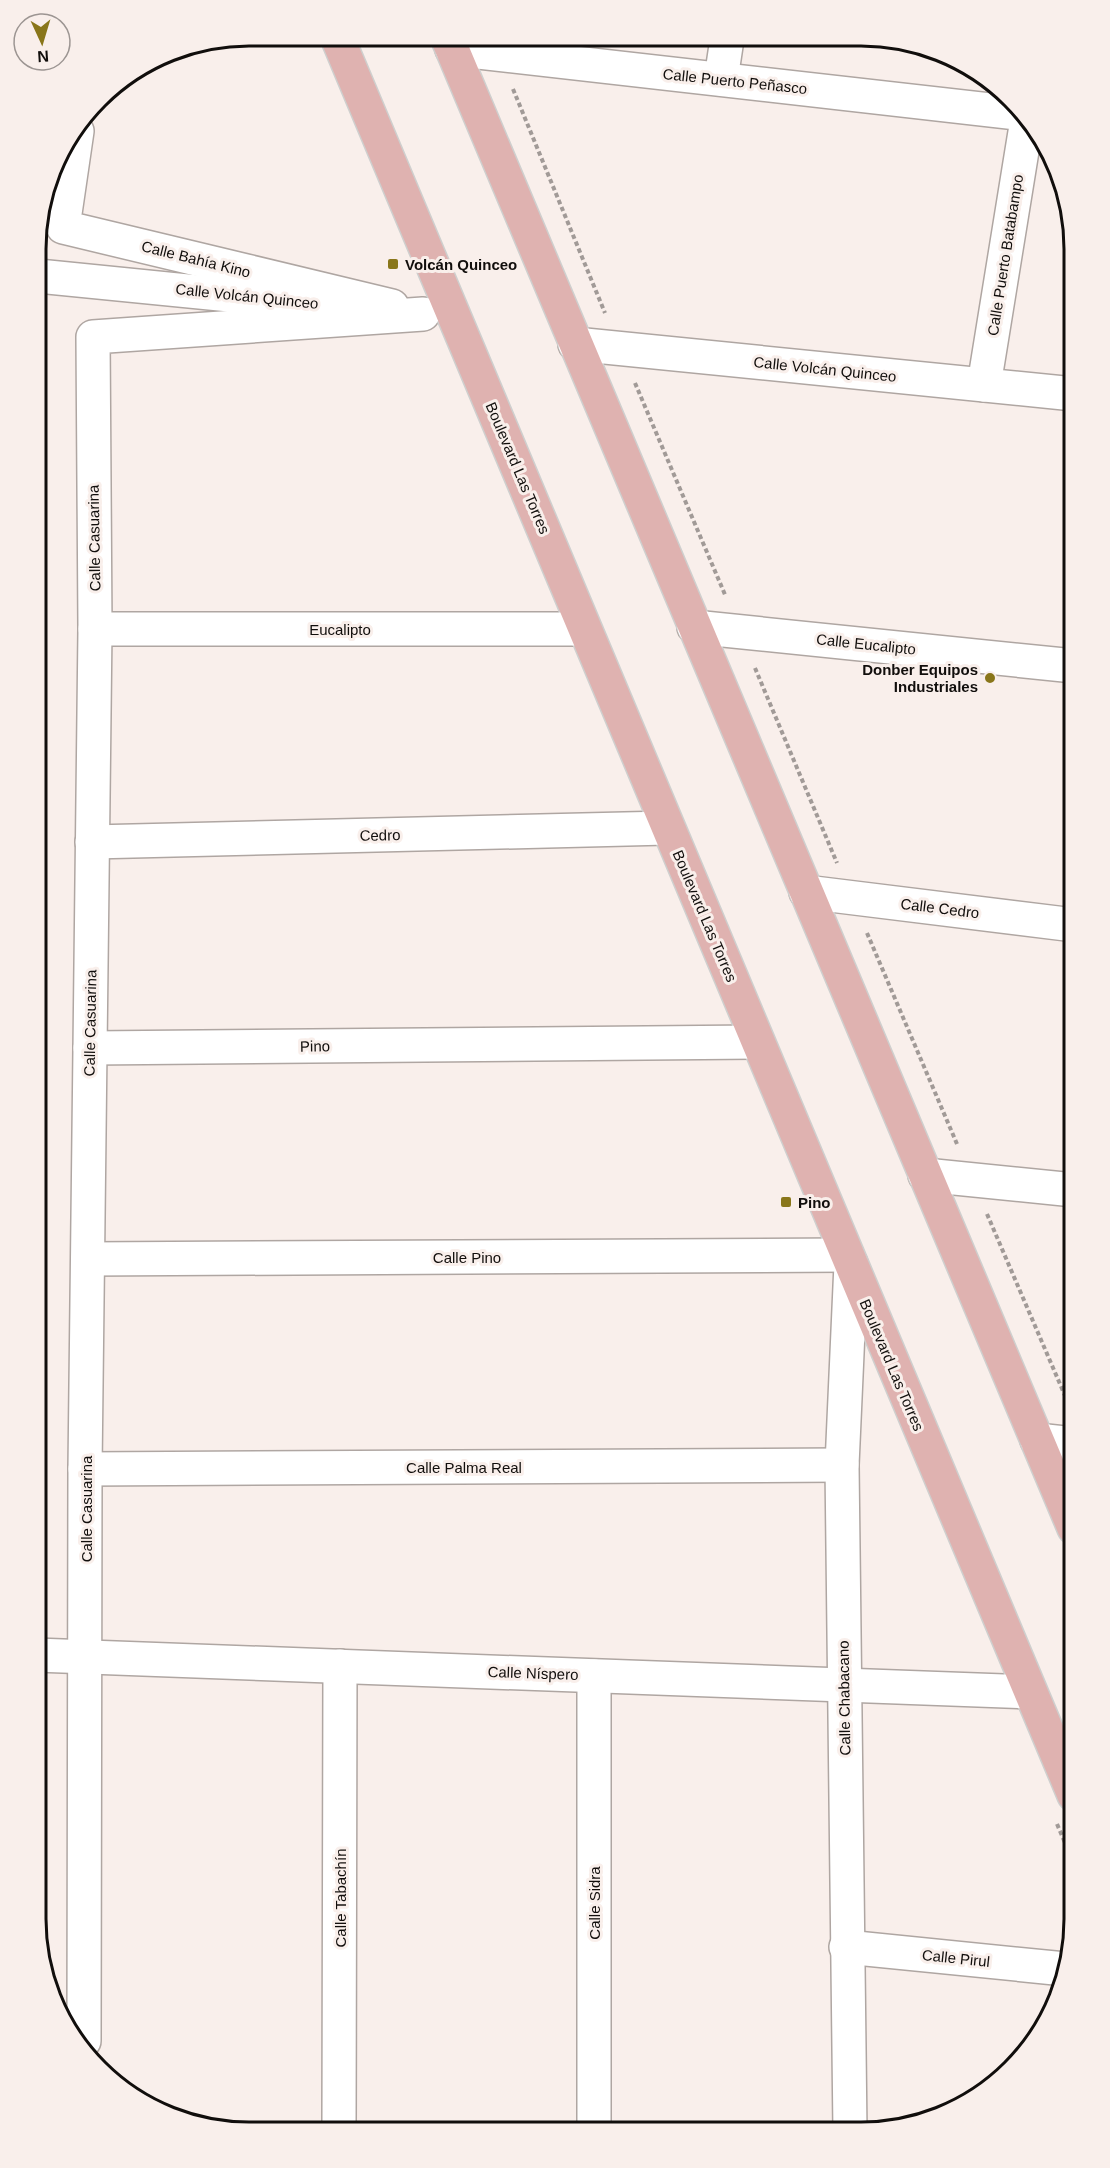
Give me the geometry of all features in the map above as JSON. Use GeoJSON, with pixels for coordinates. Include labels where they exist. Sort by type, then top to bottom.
{"type":"FeatureCollection","features":[{"type":"Feature","properties":{"kind":"main road","name":"Boulevard Las Torres"},"geometry":{"type":"LineString","coordinates":[[341,46],[1063,1769]]}},
{"type":"Feature","properties":{"kind":"main road"},"geometry":{"type":"LineString","coordinates":[[450,46],[1063,1502]]}},
{"type":"Feature","properties":{"kind":"street","name":"Calle Puerto Peñasco"},"geometry":{"type":"LineString","coordinates":[[463,46],[499,54],[1009,112]]}},
{"type":"Feature","properties":{"kind":"street"},"geometry":{"type":"LineString","coordinates":[[721,79],[726,46]]}},
{"type":"Feature","properties":{"kind":"street","name":"Calle Puerto Batabampo"},"geometry":{"type":"LineString","coordinates":[[984,385],[1025,132]]}},
{"type":"Feature","properties":{"kind":"street","name":"Calle Bahía Kino"},"geometry":{"type":"LineString","coordinates":[[75,147],[63,227],[423,314]]}},
{"type":"Feature","properties":{"kind":"street","name":"Calle Volcán Quinceo"},"geometry":{"type":"LineString","coordinates":[[46,277],[456,318]]}},
{"type":"Feature","properties":{"kind":"street","name":"Calle Casuarina"},"geometry":{"type":"LineString","coordinates":[[84,2035],[86,1469],[95,629],[93,337],[423,314]]}},
{"type":"Feature","properties":{"kind":"street","name":"Calle Volcán Quinceo"},"geometry":{"type":"LineString","coordinates":[[575,344],[1064,392]]}},
{"type":"Feature","properties":{"kind":"street","name":"Calle Eucalipto"},"geometry":{"type":"LineString","coordinates":[[694,627],[1064,665]]}},
{"type":"Feature","properties":{"kind":"street","name":"Eucalipto"},"geometry":{"type":"LineString","coordinates":[[95,629],[584,629]]}},
{"type":"Feature","properties":{"kind":"street","name":"Cedro"},"geometry":{"type":"LineString","coordinates":[[92,842],[667,828]]}},
{"type":"Feature","properties":{"kind":"street","name":"Calle Cedro"},"geometry":{"type":"LineString","coordinates":[[806,892],[1064,924]]}},
{"type":"Feature","properties":{"kind":"street","name":"Pino"},"geometry":{"type":"LineString","coordinates":[[90,1048],[757,1042]]}},
{"type":"Feature","properties":{"kind":"street"},"geometry":{"type":"LineString","coordinates":[[925,1175],[1063,1189]]}},
{"type":"Feature","properties":{"kind":"street","name":"Calle Pino"},"geometry":{"type":"LineString","coordinates":[[88,1259],[849,1259]]}},
{"type":"Feature","properties":{"kind":"street","name":"Calle Chabacano"},"geometry":{"type":"LineString","coordinates":[[849,1259],[842,1465],[850,2122]]}},
{"type":"Feature","properties":{"kind":"street"},"geometry":{"type":"LineString","coordinates":[[1037,1440],[1063,1443]]}},
{"type":"Feature","properties":{"kind":"street","name":"Calle Palma Real"},"geometry":{"type":"LineString","coordinates":[[86,1469],[842,1465]]}},
{"type":"Feature","properties":{"kind":"street","name":"Calle Níspero"},"geometry":{"type":"LineString","coordinates":[[46,1655],[1030,1692]]}},
{"type":"Feature","properties":{"kind":"street","name":"Calle Tabachín"},"geometry":{"type":"LineString","coordinates":[[339,2122],[340,1666]]}},
{"type":"Feature","properties":{"kind":"street","name":"Calle Sidra"},"geometry":{"type":"LineString","coordinates":[[594,1676],[594,2122]]}},
{"type":"Feature","properties":{"kind":"street","name":"Calle Pirul"},"geometry":{"type":"LineString","coordinates":[[846,1947],[1057,1968]]}},
{"type":"Feature","properties":{"kind":"path"},"geometry":{"type":"LineString","coordinates":[[499,54],[620,348],[1063,1390]]}},
{"type":"Feature","properties":{"kind":"place","name":"Volcán Quinceo"},"geometry":{"type":"Point","coordinates":[393,264]}},
{"type":"Feature","properties":{"kind":"place","name":"Donber Equipos Industriales"},"geometry":{"type":"Point","coordinates":[990,678]}},
{"type":"Feature","properties":{"kind":"place","name":"Pino"},"geometry":{"type":"Point","coordinates":[786,1202]}}]}
